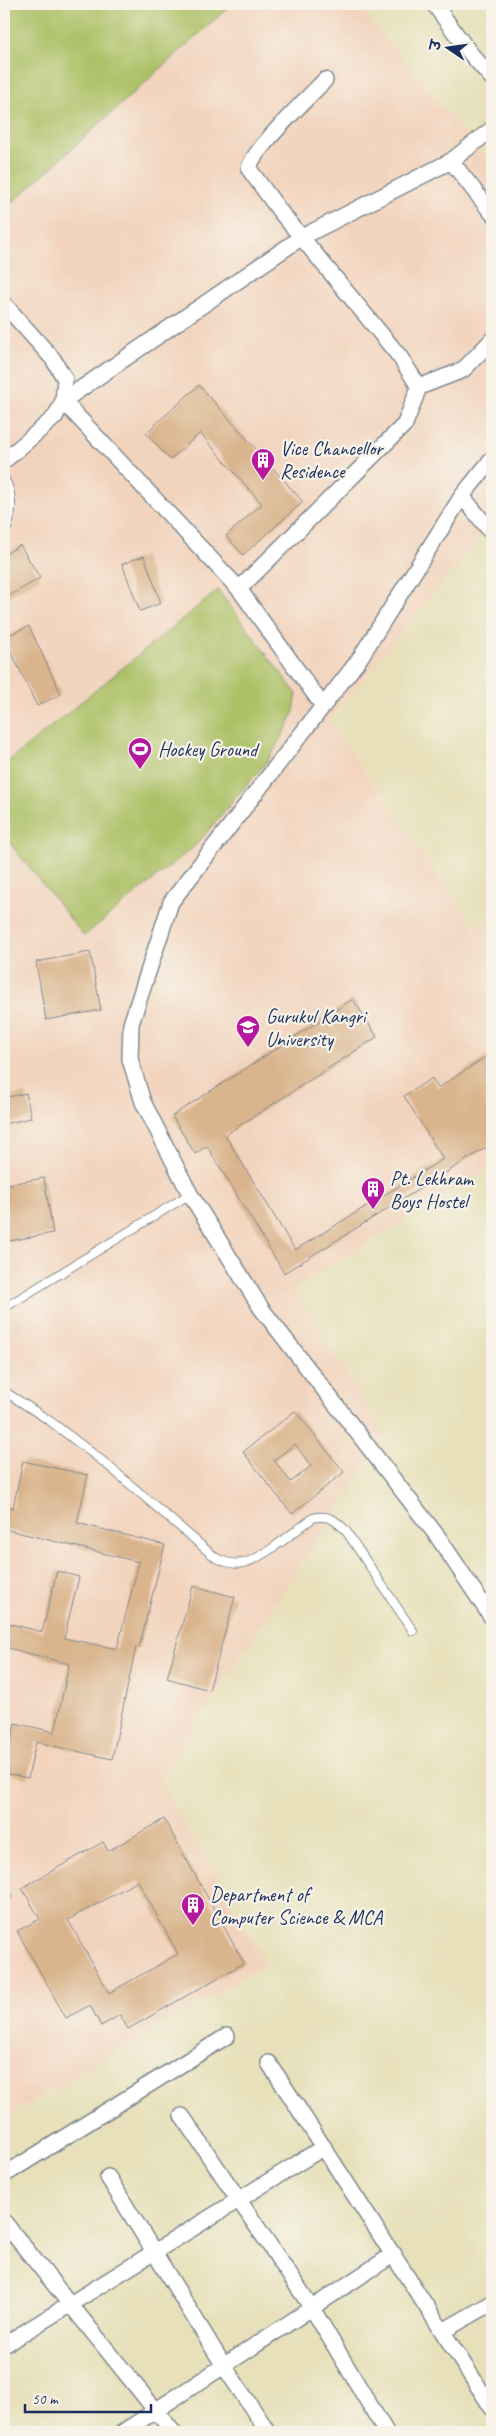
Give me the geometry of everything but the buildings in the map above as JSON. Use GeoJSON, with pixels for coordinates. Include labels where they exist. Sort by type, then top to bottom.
{"type":"FeatureCollection","features":[{"type":"Feature","properties":{"kind":"street"},"geometry":{"type":"LineString","coordinates":[[434,4],[470,53],[492,78]]}},
{"type":"Feature","properties":{"kind":"street"},"geometry":{"type":"LineString","coordinates":[[325,80],[249,163],[249,170],[400,357],[419,387]]}},
{"type":"Feature","properties":{"kind":"street"},"geometry":{"type":"LineString","coordinates":[[4,461],[54,417],[63,401],[302,237],[451,161],[492,129]]}},
{"type":"Feature","properties":{"kind":"street"},"geometry":{"type":"LineString","coordinates":[[451,161],[492,213]]}},
{"type":"Feature","properties":{"kind":"street"},"geometry":{"type":"LineString","coordinates":[[4,304],[53,359],[64,378],[63,401],[239,589],[323,706]]}},
{"type":"Feature","properties":{"kind":"street"},"geometry":{"type":"LineString","coordinates":[[239,589],[405,424],[419,387],[463,370],[492,340]]}},
{"type":"Feature","properties":{"kind":"street"},"geometry":{"type":"LineString","coordinates":[[492,459],[462,496],[358,661],[171,902],[131,1024],[130,1059],[142,1102],[190,1194],[260,1308],[438,1537],[492,1618]]}},
{"type":"Feature","properties":{"kind":"street"},"geometry":{"type":"LineString","coordinates":[[462,496],[492,533]]}},
{"type":"Feature","properties":{"kind":"street"},"geometry":{"type":"LineString","coordinates":[[4,2175],[227,2036]]}},
{"type":"Feature","properties":{"kind":"street"},"geometry":{"type":"LineString","coordinates":[[269,2063],[492,2408]]}},
{"type":"Feature","properties":{"kind":"street"},"geometry":{"type":"LineString","coordinates":[[182,2116],[312,2308],[386,2432]]}},
{"type":"Feature","properties":{"kind":"street"},"geometry":{"type":"LineString","coordinates":[[4,2345],[324,2147]]}},
{"type":"Feature","properties":{"kind":"street"},"geometry":{"type":"LineString","coordinates":[[108,2177],[224,2366],[268,2432]]}},
{"type":"Feature","properties":{"kind":"street"},"geometry":{"type":"LineString","coordinates":[[4,2222],[173,2432]]}},
{"type":"Feature","properties":{"kind":"street"},"geometry":{"type":"LineString","coordinates":[[124,2432],[394,2254]]}},
{"type":"Feature","properties":{"kind":"street"},"geometry":{"type":"LineString","coordinates":[[443,2331],[492,2303]]}},
{"type":"Feature","properties":{"kind":"lane"},"geometry":{"type":"LineString","coordinates":[[4,478],[11,498],[10,515],[4,534]]}},
{"type":"Feature","properties":{"kind":"lane"},"geometry":{"type":"LineString","coordinates":[[4,1308],[190,1194]]}},
{"type":"Feature","properties":{"kind":"lane"},"geometry":{"type":"LineString","coordinates":[[4,1391],[58,1427],[105,1463],[216,1558],[228,1563],[244,1563],[256,1558],[313,1518],[322,1516],[331,1518],[346,1531],[413,1631]]}},
{"type":"Feature","properties":{"kind":"shaded area","name":"Gurukul Kangri University"},"geometry":{"type":"Polygon","coordinates":[[[4,4],[356,4],[492,166],[492,522],[329,721],[475,928],[492,919],[492,1167],[293,1289],[385,1436],[160,1781],[266,1963],[4,2118],[4,4]]]}},
{"type":"Feature","properties":{"kind":"green space"},"geometry":{"type":"Polygon","coordinates":[[[4,4],[232,4],[4,210],[4,4]]]}},
{"type":"Feature","properties":{"kind":"green space"},"geometry":{"type":"Polygon","coordinates":[[[218,590],[297,694],[294,711],[288,726],[268,760],[197,844],[84,936],[4,836],[4,765],[218,590]]]}},
{"type":"Feature","properties":{"kind":"place","name":"Vice Chancellor Residence"},"geometry":{"type":"Point","coordinates":[263,481]}},
{"type":"Feature","properties":{"kind":"place","name":"Hockey Ground"},"geometry":{"type":"Point","coordinates":[140,770]}},
{"type":"Feature","properties":{"kind":"place","name":"Gurukul Kangri University"},"geometry":{"type":"Point","coordinates":[248,1048]}},
{"type":"Feature","properties":{"kind":"place","name":"Pt. Lekhram Boys Hostel"},"geometry":{"type":"Point","coordinates":[373,1210]}},
{"type":"Feature","properties":{"kind":"place","name":"Department of Computer Science & MCA"},"geometry":{"type":"Point","coordinates":[193,1926]}}]}
